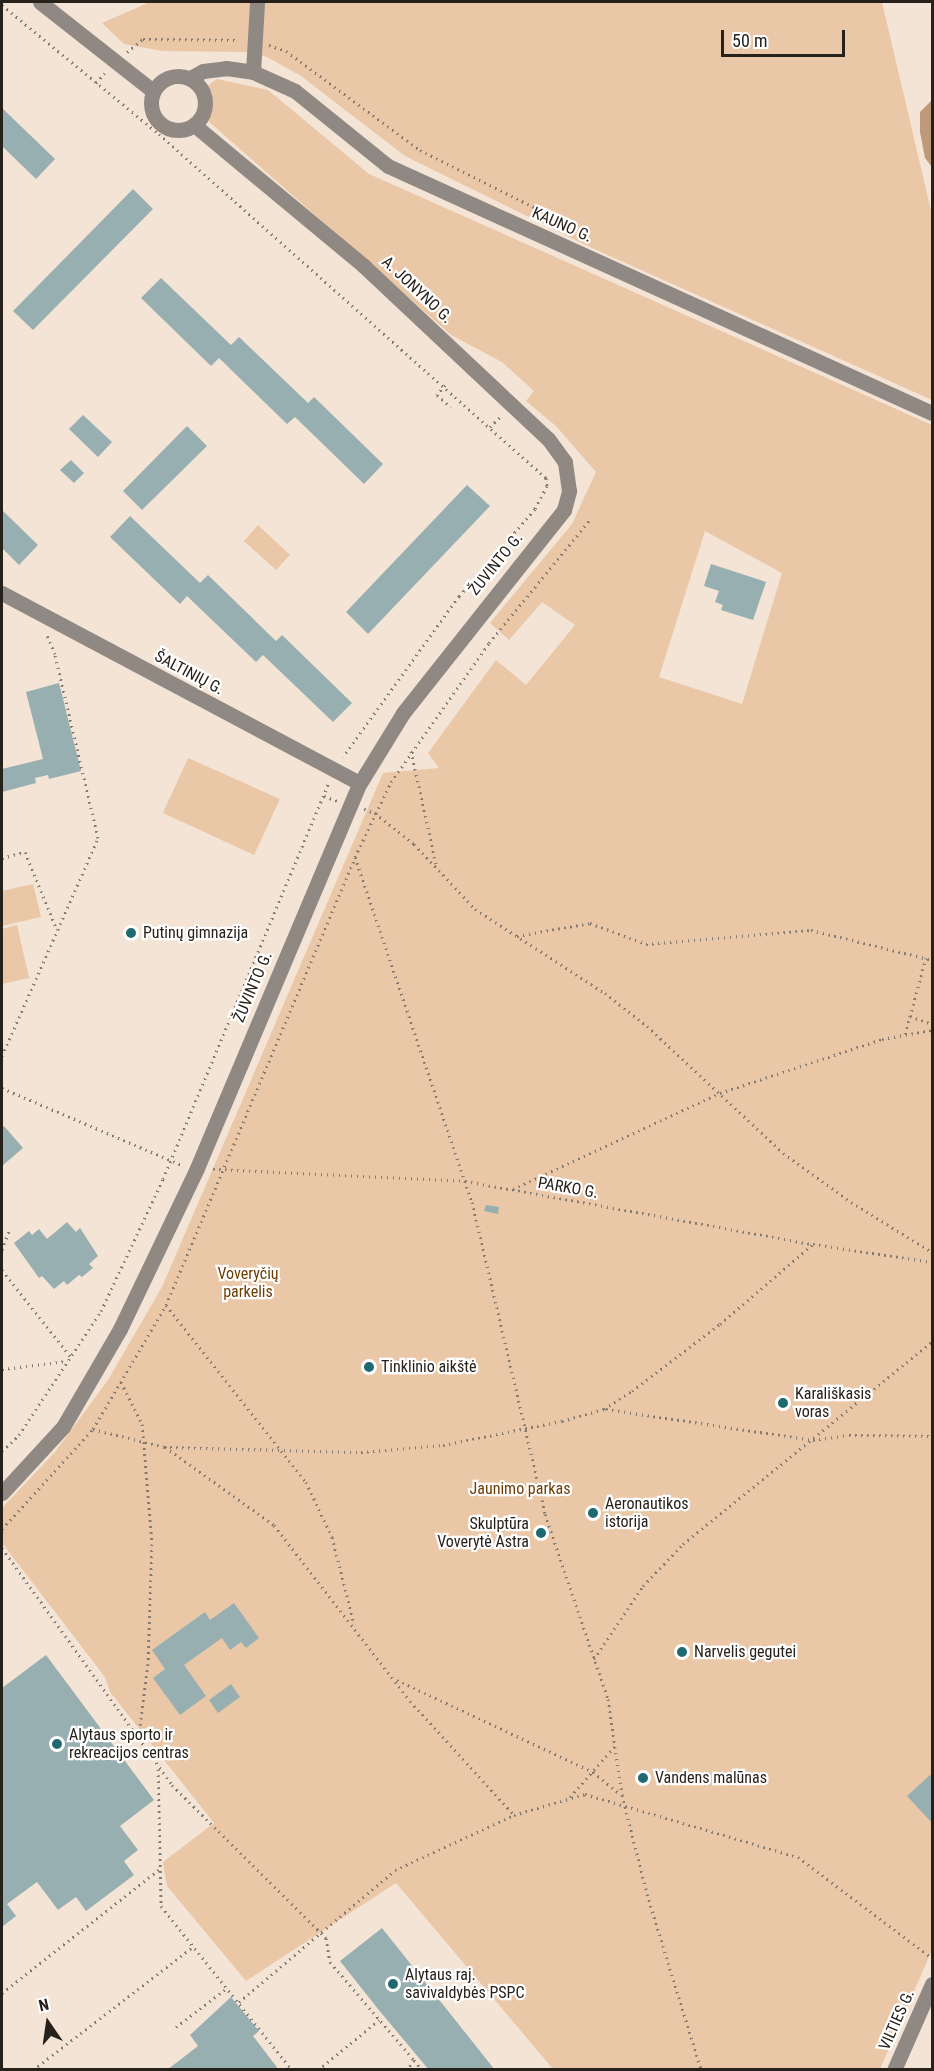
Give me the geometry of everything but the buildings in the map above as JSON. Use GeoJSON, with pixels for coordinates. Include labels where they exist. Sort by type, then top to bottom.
{"type":"FeatureCollection","features":[{"type":"Feature","properties":{"kind":"street"},"geometry":{"type":"LineString","coordinates":[[40,2],[153,91]]}},
{"type":"Feature","properties":{"kind":"street"},"geometry":{"type":"LineString","coordinates":[[253,72],[257,2]]}},
{"type":"Feature","properties":{"kind":"street","name":"KAUNO G."},"geometry":{"type":"LineString","coordinates":[[190,78],[226,68],[253,72],[295,91],[388,166],[933,413]]}},
{"type":"Feature","properties":{"kind":"street"},"geometry":{"type":"LineString","coordinates":[[190,78],[205,97],[204,113],[194,125],[175,130],[159,122],[151,108],[153,91],[165,79],[190,78]]}},
{"type":"Feature","properties":{"kind":"street","name":"A. JONYNO G."},"geometry":{"type":"LineString","coordinates":[[194,125],[364,266],[548,439],[565,462],[570,479],[564,510]]}},
{"type":"Feature","properties":{"kind":"street","name":"ŽUVINTO G."},"geometry":{"type":"LineString","coordinates":[[2,1493],[63,1427],[120,1329],[197,1168],[360,783],[403,712],[564,510]]}},
{"type":"Feature","properties":{"kind":"street","name":"ŠALTINIŲ G."},"geometry":{"type":"LineString","coordinates":[[2,593],[360,783]]}},
{"type":"Feature","properties":{"kind":"street","name":"VILTIES G."},"geometry":{"type":"LineString","coordinates":[[894,2070],[933,1984]]}},
{"type":"Feature","properties":{"kind":"path"},"geometry":{"type":"LineString","coordinates":[[2,5],[159,134],[445,385],[546,478],[543,496],[459,596],[334,771],[170,1162],[101,1311],[19,1435],[2,1451]]}},
{"type":"Feature","properties":{"kind":"path"},"geometry":{"type":"LineString","coordinates":[[445,385],[437,395],[451,406]]}},
{"type":"Feature","properties":{"kind":"path"},"geometry":{"type":"LineString","coordinates":[[2,1529],[93,1429],[166,1305],[226,1169],[355,857],[375,813],[410,750],[489,643],[589,520]]}},
{"type":"Feature","properties":{"kind":"path"},"geometry":{"type":"LineString","coordinates":[[2,1056],[98,830],[55,654],[45,636],[48,618]]}},
{"type":"Feature","properties":{"kind":"path"},"geometry":{"type":"LineString","coordinates":[[410,750],[437,869]]}},
{"type":"Feature","properties":{"kind":"path"},"geometry":{"type":"LineString","coordinates":[[323,796],[375,813],[437,869],[475,909],[605,993],[720,1093],[783,1153],[851,1202],[933,1252]]}},
{"type":"Feature","properties":{"kind":"path"},"geometry":{"type":"LineString","coordinates":[[2,858],[25,852],[57,930]]}},
{"type":"Feature","properties":{"kind":"path"},"geometry":{"type":"LineString","coordinates":[[355,857],[465,1181],[544,1514],[608,1699],[624,1806],[647,1894],[701,2070]]}},
{"type":"Feature","properties":{"kind":"path"},"geometry":{"type":"LineString","coordinates":[[516,937],[590,923],[646,944],[811,930],[933,960]]}},
{"type":"Feature","properties":{"kind":"path"},"geometry":{"type":"LineString","coordinates":[[905,1034],[926,958]]}},
{"type":"Feature","properties":{"kind":"path"},"geometry":{"type":"LineString","coordinates":[[910,1016],[933,1024]]}},
{"type":"Feature","properties":{"kind":"path"},"geometry":{"type":"LineString","coordinates":[[511,1189],[720,1093],[905,1034],[933,1030]]}},
{"type":"Feature","properties":{"kind":"path","name":"PARKO G."},"geometry":{"type":"LineString","coordinates":[[2,1088],[170,1162],[197,1168],[465,1181],[813,1244],[933,1262]]}},
{"type":"Feature","properties":{"kind":"path"},"geometry":{"type":"LineString","coordinates":[[2,1250],[10,1228]]}},
{"type":"Feature","properties":{"kind":"path"},"geometry":{"type":"LineString","coordinates":[[93,1429],[164,1447],[360,1452],[443,1445],[525,1431],[604,1409],[720,1324],[813,1244]]}},
{"type":"Feature","properties":{"kind":"path"},"geometry":{"type":"LineString","coordinates":[[2,1270],[71,1357]]}},
{"type":"Feature","properties":{"kind":"path"},"geometry":{"type":"LineString","coordinates":[[166,1305],[306,1482],[332,1536],[355,1627]]}},
{"type":"Feature","properties":{"kind":"path"},"geometry":{"type":"LineString","coordinates":[[594,1659],[659,1568],[933,1342]]}},
{"type":"Feature","properties":{"kind":"path"},"geometry":{"type":"LineString","coordinates":[[2,1369],[68,1361]]}},
{"type":"Feature","properties":{"kind":"path"},"geometry":{"type":"LineString","coordinates":[[121,1382],[137,1409],[144,1443],[152,1544],[148,1664],[138,1740]]}},
{"type":"Feature","properties":{"kind":"path"},"geometry":{"type":"LineString","coordinates":[[604,1409],[813,1440],[849,1435],[933,1436]]}},
{"type":"Feature","properties":{"kind":"path"},"geometry":{"type":"LineString","coordinates":[[164,1447],[274,1525],[394,1679],[514,1815]]}},
{"type":"Feature","properties":{"kind":"path"},"geometry":{"type":"LineString","coordinates":[[2,1548],[101,1682],[103,1694],[158,1767],[326,1938],[330,1962],[422,2070]]}},
{"type":"Feature","properties":{"kind":"path"},"geometry":{"type":"LineString","coordinates":[[394,1679],[592,1772],[622,1795]]}},
{"type":"Feature","properties":{"kind":"path"},"geometry":{"type":"LineString","coordinates":[[570,1797],[615,1746]]}},
{"type":"Feature","properties":{"kind":"path"},"geometry":{"type":"LineString","coordinates":[[158,1767],[161,1906],[292,2070]]}},
{"type":"Feature","properties":{"kind":"path"},"geometry":{"type":"LineString","coordinates":[[238,2002],[395,1870],[514,1815],[570,1797],[604,1797],[624,1806],[798,1857],[933,1958]]}},
{"type":"Feature","properties":{"kind":"path"},"geometry":{"type":"LineString","coordinates":[[2,1993],[161,1868]]}},
{"type":"Feature","properties":{"kind":"path"},"geometry":{"type":"LineString","coordinates":[[33,2070],[194,1946]]}},
{"type":"Feature","properties":{"kind":"path"},"geometry":{"type":"LineString","coordinates":[[176,2027],[227,1988]]}},
{"type":"Feature","properties":{"kind":"path"},"geometry":{"type":"LineString","coordinates":[[318,2070],[380,2020]]}},
{"type":"Feature","properties":{"kind":"path"},"geometry":{"type":"LineString","coordinates":[[407,2070],[414,2060]]}},
{"type":"Feature","properties":{"kind":"green space"},"geometry":{"type":"Polygon","coordinates":[[[150,2],[882,2],[932,215],[932,400],[592,248],[405,156],[301,76],[267,57],[248,52],[163,51],[124,44],[102,23],[150,2]]]}},
{"type":"Feature","properties":{"kind":"green space","name":"Jaunimo parkas"},"geometry":{"type":"Polygon","coordinates":[[[217,79],[268,90],[369,174],[932,425],[932,1950],[880,2069],[553,2069],[396,1883],[246,1981],[167,1886],[163,1862],[214,1823],[110,1692],[105,1677],[2,1543],[2,1508],[55,1452],[108,1380],[162,1287],[383,773],[439,768],[428,753],[496,660],[526,685],[575,625],[542,602],[509,640],[490,623],[572,524],[596,472],[556,426],[526,401],[534,391],[502,362],[451,335],[198,112],[197,93],[217,79]],[[705,531],[659,677],[742,704],[782,573],[705,531]]]}},
{"type":"Feature","properties":{"kind":"green space"},"geometry":{"type":"Polygon","coordinates":[[[258,525],[290,555],[276,570],[244,541],[258,525]]]}},
{"type":"Feature","properties":{"kind":"green space"},"geometry":{"type":"Polygon","coordinates":[[[188,758],[280,799],[254,855],[163,813],[188,758]]]}},
{"type":"Feature","properties":{"kind":"green space"},"geometry":{"type":"Polygon","coordinates":[[[33,884],[41,917],[2,926],[2,891],[33,884]]]}},
{"type":"Feature","properties":{"kind":"green space"},"geometry":{"type":"Polygon","coordinates":[[[17,925],[29,978],[2,984],[2,929],[17,925]]]}},
{"type":"Feature","properties":{"kind":"shaded area"},"geometry":{"type":"Polygon","coordinates":[[[932,100],[932,167],[925,158],[920,132],[920,112],[932,100]]]}},
{"type":"Feature","properties":{"kind":"place","name":"Putinų gimnazija"},"geometry":{"type":"Point","coordinates":[131,933]}},
{"type":"Feature","properties":{"kind":"place","name":"Tinklinio aikštė"},"geometry":{"type":"Point","coordinates":[369,1367]}},
{"type":"Feature","properties":{"kind":"place","name":"Karališkasis voras"},"geometry":{"type":"Point","coordinates":[783,1403]}},
{"type":"Feature","properties":{"kind":"place","name":"Aeronautikos istorija"},"geometry":{"type":"Point","coordinates":[593,1513]}},
{"type":"Feature","properties":{"kind":"place","name":"Skulptūra Voverytė Astra"},"geometry":{"type":"Point","coordinates":[541,1533]}},
{"type":"Feature","properties":{"kind":"place","name":"Narvelis gegutei"},"geometry":{"type":"Point","coordinates":[682,1652]}},
{"type":"Feature","properties":{"kind":"place","name":"Alytaus sporto ir rekreacijos centras"},"geometry":{"type":"Point","coordinates":[57,1744]}},
{"type":"Feature","properties":{"kind":"place","name":"Vandens malūnas"},"geometry":{"type":"Point","coordinates":[643,1778]}},
{"type":"Feature","properties":{"kind":"place","name":"Alytaus raj. savivaldybės PSPC"},"geometry":{"type":"Point","coordinates":[393,1984]}},
{"type":"Feature","properties":{"kind":"park label","name":"Voveryčių parkelis"},"geometry":{"type":"Point","coordinates":[248,1283]}}]}
